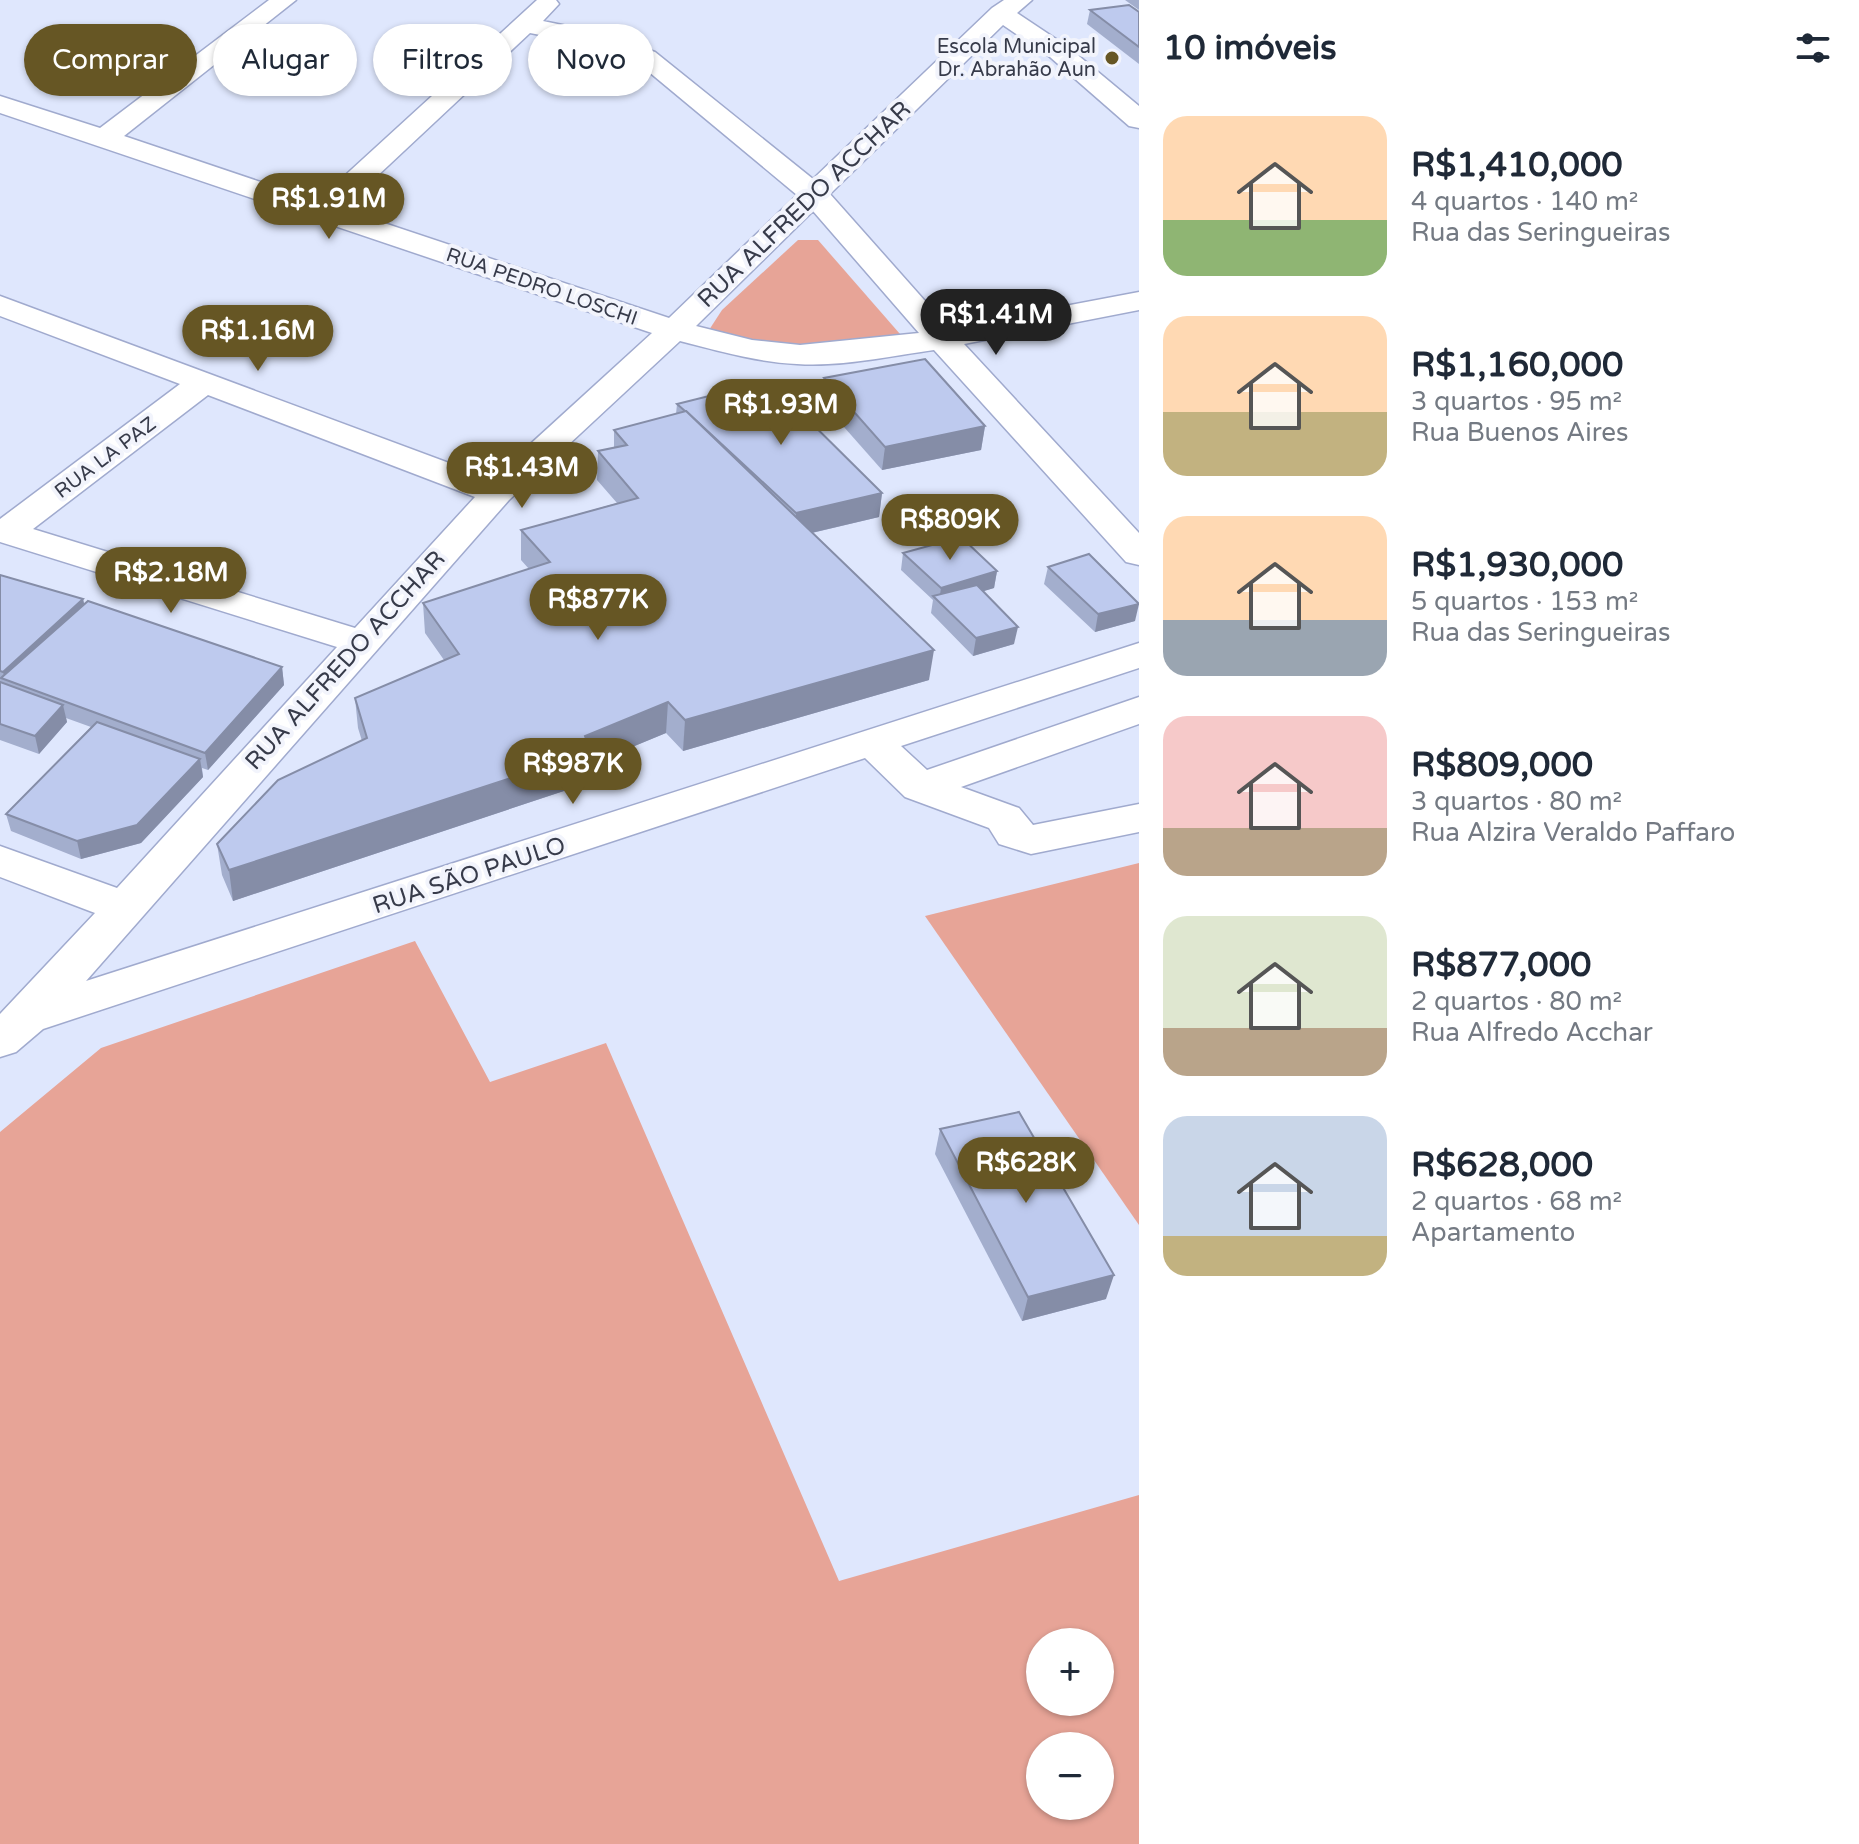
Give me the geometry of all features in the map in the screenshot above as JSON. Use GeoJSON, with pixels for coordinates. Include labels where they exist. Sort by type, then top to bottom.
{"type":"FeatureCollection","features":[{"type":"Feature","properties":{"kind":"street"},"geometry":{"type":"LineString","coordinates":[[102,140],[284,0]]}},
{"type":"Feature","properties":{"kind":"street"},"geometry":{"type":"LineString","coordinates":[[323,211],[552,0]]}},
{"type":"Feature","properties":{"kind":"street"},"geometry":{"type":"LineString","coordinates":[[1010,7],[1139,120]]}},
{"type":"Feature","properties":{"kind":"street","name":"RUA ALFREDO ACCHAR"},"geometry":{"type":"LineString","coordinates":[[13,1028],[497,493],[674,330],[744,259],[1010,7]]}},
{"type":"Feature","properties":{"kind":"street"},"geometry":{"type":"LineString","coordinates":[[525,25],[587,37],[646,57],[815,195],[1139,554]]}},
{"type":"Feature","properties":{"kind":"street","name":"RUA PEDRO LOSCHI"},"geometry":{"type":"LineString","coordinates":[[0,104],[674,330],[752,350],[800,355],[841,353],[942,339],[1139,301]]}},
{"type":"Feature","properties":{"kind":"street"},"geometry":{"type":"LineString","coordinates":[[0,305],[497,493]]}},
{"type":"Feature","properties":{"kind":"street","name":"RUA LA PAZ"},"geometry":{"type":"LineString","coordinates":[[3,531],[203,383]]}},
{"type":"Feature","properties":{"kind":"street"},"geometry":{"type":"LineString","coordinates":[[3,531],[360,642]]}},
{"type":"Feature","properties":{"kind":"street","name":"RUA SÃO PAULO"},"geometry":{"type":"LineString","coordinates":[[13,1028],[1139,655]]}},
{"type":"Feature","properties":{"kind":"street"},"geometry":{"type":"LineString","coordinates":[[920,787],[1139,710]]}},
{"type":"Feature","properties":{"kind":"street"},"geometry":{"type":"LineString","coordinates":[[873,743],[920,787],[1004,818],[1014,834],[1031,840],[1134,829]]}},
{"type":"Feature","properties":{"kind":"street"},"geometry":{"type":"LineString","coordinates":[[0,861],[123,907]]}},
{"type":"Feature","properties":{"kind":"shaded area"},"geometry":{"type":"Polygon","coordinates":[[[798,240],[818,240],[900,334],[851,343],[804,346],[757,342],[709,330],[722,310],[798,240]]]}},
{"type":"Feature","properties":{"kind":"shaded area"},"geometry":{"type":"Polygon","coordinates":[[[1139,863],[1139,1225],[925,916],[1139,863]]]}},
{"type":"Feature","properties":{"kind":"shaded area"},"geometry":{"type":"Polygon","coordinates":[[[415,941],[490,1082],[606,1043],[839,1581],[1139,1495],[1139,1844],[0,1844],[0,1132],[101,1048],[415,941]]]}},
{"type":"Feature","properties":{"kind":"building"},"geometry":{"type":"Polygon","coordinates":[[[1129,5],[1139,12],[1139,47],[1090,10],[1129,5]]]}},
{"type":"Feature","properties":{"kind":"building"},"geometry":{"type":"Polygon","coordinates":[[[925,359],[985,426],[885,447],[824,378],[925,359]]]}},
{"type":"Feature","properties":{"kind":"building"},"geometry":{"type":"Polygon","coordinates":[[[769,381],[882,493],[796,513],[677,404],[769,381]]]}},
{"type":"Feature","properties":{"kind":"building"},"geometry":{"type":"Polygon","coordinates":[[[686,411],[934,650],[685,720],[668,702],[585,736],[591,752],[229,870],[217,844],[278,780],[367,738],[355,698],[459,654],[423,603],[550,562],[521,530],[638,498],[598,451],[627,445],[614,430],[686,411]]]}},
{"type":"Feature","properties":{"kind":"building"},"geometry":{"type":"Polygon","coordinates":[[[961,537],[997,571],[941,588],[903,553],[961,537]]]}},
{"type":"Feature","properties":{"kind":"building"},"geometry":{"type":"Polygon","coordinates":[[[1089,554],[1139,604],[1098,614],[1048,567],[1089,554]]]}},
{"type":"Feature","properties":{"kind":"building"},"geometry":{"type":"Polygon","coordinates":[[[0,575],[83,599],[3,672],[0,671],[0,575]]]}},
{"type":"Feature","properties":{"kind":"building"},"geometry":{"type":"Polygon","coordinates":[[[977,585],[1018,627],[976,638],[933,596],[977,585]]]}},
{"type":"Feature","properties":{"kind":"building"},"geometry":{"type":"Polygon","coordinates":[[[88,601],[282,667],[205,753],[1,678],[88,601]]]}},
{"type":"Feature","properties":{"kind":"building"},"geometry":{"type":"Polygon","coordinates":[[[0,682],[63,705],[35,736],[0,724],[0,682]]]}},
{"type":"Feature","properties":{"kind":"building"},"geometry":{"type":"Polygon","coordinates":[[[97,722],[200,759],[137,825],[77,841],[6,814],[97,722]]]}},
{"type":"Feature","properties":{"kind":"building"},"geometry":{"type":"Polygon","coordinates":[[[1019,1112],[1114,1275],[1028,1297],[940,1129],[1019,1112]]]}},
{"type":"Feature","properties":{"kind":"place","name":"Escola Municipal Dr. Abrahão Aun"},"geometry":{"type":"Point","coordinates":[1112,58]}}]}
